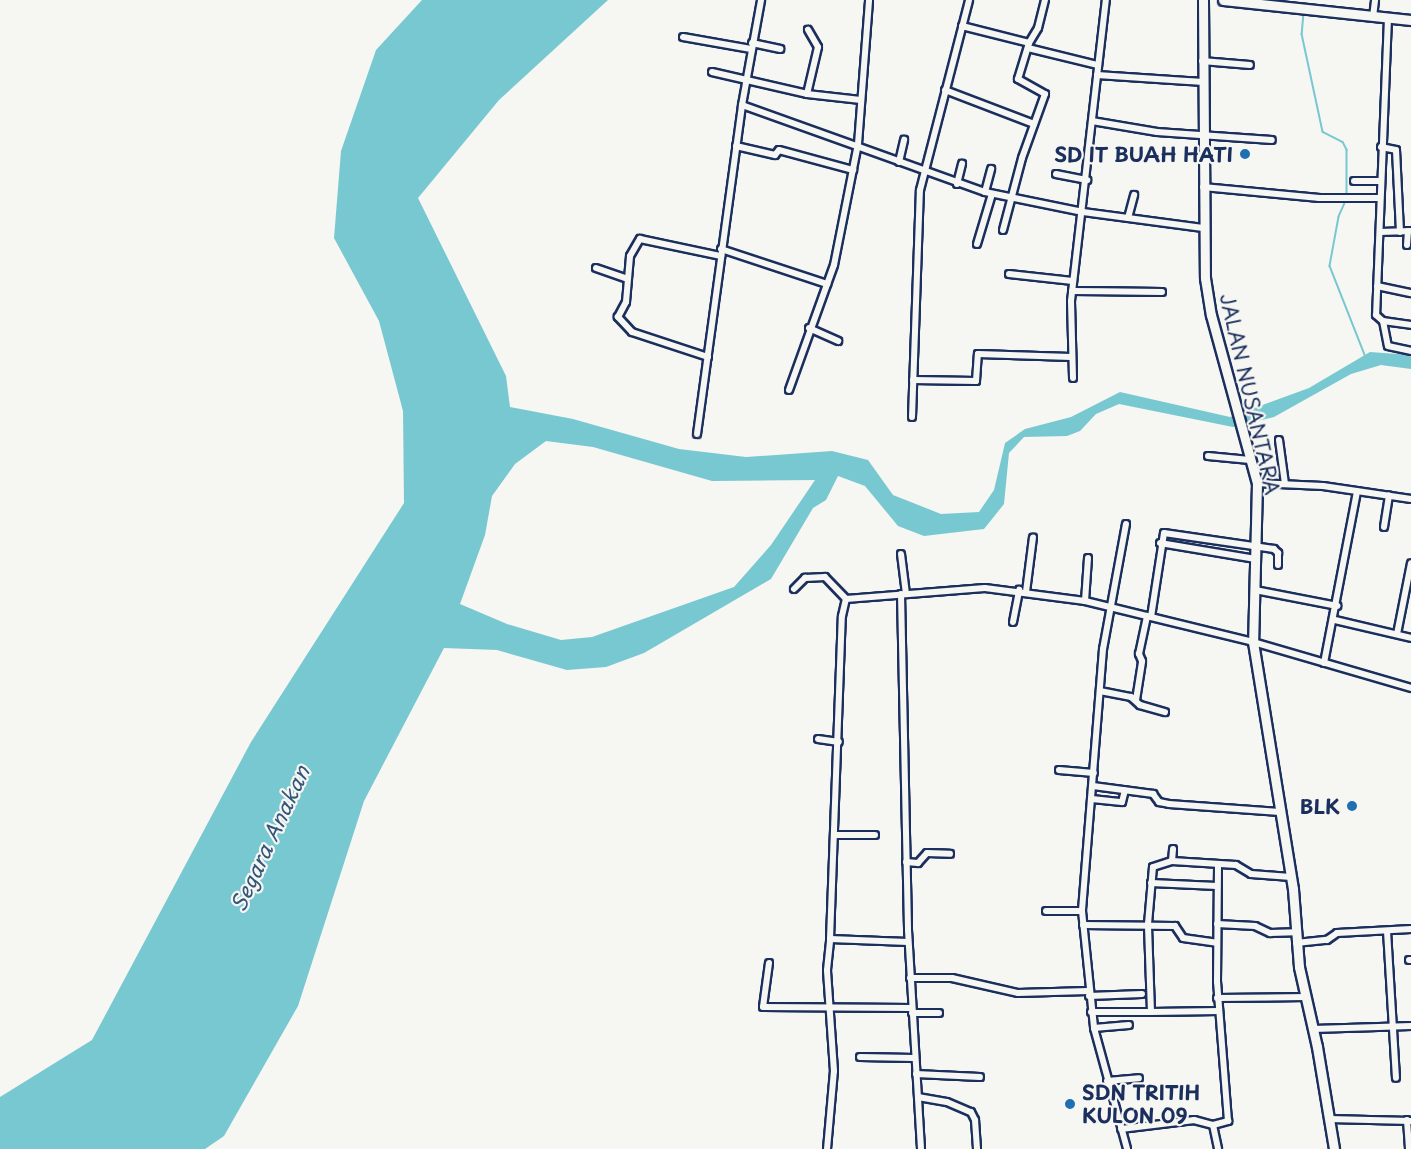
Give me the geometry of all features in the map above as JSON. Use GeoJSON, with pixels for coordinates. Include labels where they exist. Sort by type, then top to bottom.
{"type":"FeatureCollection","features":[{"type":"Feature","properties":{"kind":"highway","name":"JALAN NUSANTARA"},"geometry":{"type":"LineString","coordinates":[[1203,0],[1203,228],[1211,315],[1234,409],[1257,483],[1253,642],[1291,877],[1294,932],[1334,1149]]}},
{"type":"Feature","properties":{"kind":"highway"},"geometry":{"type":"LineString","coordinates":[[1223,0],[1411,20]]}},
{"type":"Feature","properties":{"kind":"street"},"geometry":{"type":"LineString","coordinates":[[697,434],[745,81],[761,0]]}},
{"type":"Feature","properties":{"kind":"street"},"geometry":{"type":"LineString","coordinates":[[789,390],[826,284],[853,170],[858,144],[869,0]]}},
{"type":"Feature","properties":{"kind":"street"},"geometry":{"type":"LineString","coordinates":[[912,417],[923,173],[969,0]]}},
{"type":"Feature","properties":{"kind":"street"},"geometry":{"type":"LineString","coordinates":[[1003,230],[1045,92],[1018,82],[1028,45],[1038,28],[1044,0]]}},
{"type":"Feature","properties":{"kind":"street"},"geometry":{"type":"LineString","coordinates":[[1073,378],[1072,291],[1087,180],[1106,0]]}},
{"type":"Feature","properties":{"kind":"street"},"geometry":{"type":"LineString","coordinates":[[1373,17],[1375,0]]}},
{"type":"Feature","properties":{"kind":"street"},"geometry":{"type":"LineString","coordinates":[[1388,18],[1379,181],[1380,232],[1376,315],[1383,321],[1411,325]]}},
{"type":"Feature","properties":{"kind":"street"},"geometry":{"type":"LineString","coordinates":[[962,26],[1098,65]]}},
{"type":"Feature","properties":{"kind":"street"},"geometry":{"type":"LineString","coordinates":[[807,94],[818,47],[808,30]]}},
{"type":"Feature","properties":{"kind":"street"},"geometry":{"type":"LineString","coordinates":[[683,37],[780,49]]}},
{"type":"Feature","properties":{"kind":"street"},"geometry":{"type":"LineString","coordinates":[[1202,61],[1250,65]]}},
{"type":"Feature","properties":{"kind":"street"},"geometry":{"type":"LineString","coordinates":[[712,72],[807,94],[861,100]]}},
{"type":"Feature","properties":{"kind":"street"},"geometry":{"type":"LineString","coordinates":[[1097,75],[1203,82]]}},
{"type":"Feature","properties":{"kind":"street"},"geometry":{"type":"LineString","coordinates":[[945,90],[1034,124]]}},
{"type":"Feature","properties":{"kind":"street"},"geometry":{"type":"LineString","coordinates":[[742,105],[858,144],[923,173],[992,194],[1083,212],[1203,228]]}},
{"type":"Feature","properties":{"kind":"street"},"geometry":{"type":"LineString","coordinates":[[1092,121],[1203,136],[1272,140]]}},
{"type":"Feature","properties":{"kind":"street"},"geometry":{"type":"LineString","coordinates":[[900,162],[904,140]]}},
{"type":"Feature","properties":{"kind":"street"},"geometry":{"type":"LineString","coordinates":[[736,146],[775,155],[779,150],[853,170]]}},
{"type":"Feature","properties":{"kind":"street"},"geometry":{"type":"LineString","coordinates":[[1381,147],[1396,150],[1400,232]]}},
{"type":"Feature","properties":{"kind":"street"},"geometry":{"type":"LineString","coordinates":[[957,184],[962,164]]}},
{"type":"Feature","properties":{"kind":"street"},"geometry":{"type":"LineString","coordinates":[[985,192],[991,169]]}},
{"type":"Feature","properties":{"kind":"street"},"geometry":{"type":"LineString","coordinates":[[1056,174],[1087,180]]}},
{"type":"Feature","properties":{"kind":"street"},"geometry":{"type":"LineString","coordinates":[[1354,181],[1379,181]]}},
{"type":"Feature","properties":{"kind":"street"},"geometry":{"type":"LineString","coordinates":[[1203,187],[1341,199],[1379,198]]}},
{"type":"Feature","properties":{"kind":"street"},"geometry":{"type":"LineString","coordinates":[[977,244],[992,194]]}},
{"type":"Feature","properties":{"kind":"street"},"geometry":{"type":"LineString","coordinates":[[1128,218],[1134,195]]}},
{"type":"Feature","properties":{"kind":"street"},"geometry":{"type":"LineString","coordinates":[[1380,232],[1410,231],[1407,245]]}},
{"type":"Feature","properties":{"kind":"street"},"geometry":{"type":"LineString","coordinates":[[708,357],[632,332],[621,324],[618,317],[626,302],[625,278],[633,249],[643,237],[721,253],[826,284]]}},
{"type":"Feature","properties":{"kind":"street"},"geometry":{"type":"LineString","coordinates":[[596,268],[625,278]]}},
{"type":"Feature","properties":{"kind":"street"},"geometry":{"type":"LineString","coordinates":[[1009,274],[1073,281]]}},
{"type":"Feature","properties":{"kind":"street"},"geometry":{"type":"LineString","coordinates":[[1377,286],[1411,293]]}},
{"type":"Feature","properties":{"kind":"street"},"geometry":{"type":"LineString","coordinates":[[1072,291],[1161,292]]}},
{"type":"Feature","properties":{"kind":"street"},"geometry":{"type":"LineString","coordinates":[[1383,321],[1388,346],[1411,351]]}},
{"type":"Feature","properties":{"kind":"street"},"geometry":{"type":"LineString","coordinates":[[809,328],[838,341]]}},
{"type":"Feature","properties":{"kind":"street"},"geometry":{"type":"LineString","coordinates":[[913,380],[976,381],[978,354],[1071,357]]}},
{"type":"Feature","properties":{"kind":"street"},"geometry":{"type":"LineString","coordinates":[[1279,440],[1285,484]]}},
{"type":"Feature","properties":{"kind":"street"},"geometry":{"type":"LineString","coordinates":[[1208,456],[1250,460]]}},
{"type":"Feature","properties":{"kind":"street"},"geometry":{"type":"LineString","coordinates":[[1257,483],[1357,491],[1411,499]]}},
{"type":"Feature","properties":{"kind":"street"},"geometry":{"type":"LineString","coordinates":[[1324,663],[1335,620],[1357,491]]}},
{"type":"Feature","properties":{"kind":"street"},"geometry":{"type":"LineString","coordinates":[[1384,527],[1389,495]]}},
{"type":"Feature","properties":{"kind":"street"},"geometry":{"type":"LineString","coordinates":[[1126,524],[1109,606],[1082,911],[1091,1012],[1126,1149]]}},
{"type":"Feature","properties":{"kind":"street"},"geometry":{"type":"LineString","coordinates":[[1136,700],[1142,661],[1139,654],[1149,616],[1160,543],[1165,533],[1276,550],[1278,565]]}},
{"type":"Feature","properties":{"kind":"street"},"geometry":{"type":"LineString","coordinates":[[1013,622],[1033,537]]}},
{"type":"Feature","properties":{"kind":"street"},"geometry":{"type":"LineString","coordinates":[[1160,543],[1256,559]]}},
{"type":"Feature","properties":{"kind":"street"},"geometry":{"type":"LineString","coordinates":[[901,554],[904,594],[908,942],[921,1149]]}},
{"type":"Feature","properties":{"kind":"street"},"geometry":{"type":"LineString","coordinates":[[1085,601],[1088,558]]}},
{"type":"Feature","properties":{"kind":"street"},"geometry":{"type":"LineString","coordinates":[[1397,634],[1411,563]]}},
{"type":"Feature","properties":{"kind":"street"},"geometry":{"type":"LineString","coordinates":[[794,589],[805,579],[825,577],[846,599]]}},
{"type":"Feature","properties":{"kind":"street"},"geometry":{"type":"LineString","coordinates":[[846,599],[904,594],[1022,591],[1109,606],[1253,642],[1411,688]]}},
{"type":"Feature","properties":{"kind":"street"},"geometry":{"type":"LineString","coordinates":[[1254,591],[1337,606]]}},
{"type":"Feature","properties":{"kind":"street"},"geometry":{"type":"LineString","coordinates":[[827,1149],[834,1071],[827,970],[836,835],[842,616],[846,599]]}},
{"type":"Feature","properties":{"kind":"street"},"geometry":{"type":"LineString","coordinates":[[1335,620],[1411,638]]}},
{"type":"Feature","properties":{"kind":"street"},"geometry":{"type":"LineString","coordinates":[[1100,691],[1136,700],[1140,705],[1165,712]]}},
{"type":"Feature","properties":{"kind":"street"},"geometry":{"type":"LineString","coordinates":[[818,739],[839,742]]}},
{"type":"Feature","properties":{"kind":"street"},"geometry":{"type":"LineString","coordinates":[[1059,770],[1094,772]]}},
{"type":"Feature","properties":{"kind":"street"},"geometry":{"type":"LineString","coordinates":[[1093,786],[1155,794],[1159,802],[1169,804],[1280,812]]}},
{"type":"Feature","properties":{"kind":"street"},"geometry":{"type":"LineString","coordinates":[[1092,799],[1122,802],[1125,790]]}},
{"type":"Feature","properties":{"kind":"street"},"geometry":{"type":"LineString","coordinates":[[836,835],[875,835]]}},
{"type":"Feature","properties":{"kind":"street"},"geometry":{"type":"LineString","coordinates":[[1172,861],[1173,849]]}},
{"type":"Feature","properties":{"kind":"street"},"geometry":{"type":"LineString","coordinates":[[906,862],[918,863],[927,853],[950,854]]}},
{"type":"Feature","properties":{"kind":"street"},"geometry":{"type":"LineString","coordinates":[[1151,1012],[1148,924],[1155,864],[1172,861],[1241,867],[1251,874],[1291,877]]}},
{"type":"Feature","properties":{"kind":"street"},"geometry":{"type":"LineString","coordinates":[[1121,1129],[1194,1120],[1214,1125],[1228,1121],[1217,998],[1218,865]]}},
{"type":"Feature","properties":{"kind":"street"},"geometry":{"type":"LineString","coordinates":[[1151,883],[1217,886]]}},
{"type":"Feature","properties":{"kind":"street"},"geometry":{"type":"LineString","coordinates":[[1046,911],[1082,911]]}},
{"type":"Feature","properties":{"kind":"street"},"geometry":{"type":"LineString","coordinates":[[1083,924],[1175,926],[1183,938],[1217,943]]}},
{"type":"Feature","properties":{"kind":"street"},"geometry":{"type":"LineString","coordinates":[[1217,924],[1255,926],[1270,933],[1294,932]]}},
{"type":"Feature","properties":{"kind":"street"},"geometry":{"type":"LineString","coordinates":[[1296,944],[1327,940],[1337,933],[1411,929]]}},
{"type":"Feature","properties":{"kind":"street"},"geometry":{"type":"LineString","coordinates":[[1387,931],[1390,1027],[1396,1078]]}},
{"type":"Feature","properties":{"kind":"street"},"geometry":{"type":"LineString","coordinates":[[830,939],[908,942]]}},
{"type":"Feature","properties":{"kind":"street"},"geometry":{"type":"LineString","coordinates":[[769,963],[762,1006],[939,1013]]}},
{"type":"Feature","properties":{"kind":"street"},"geometry":{"type":"LineString","coordinates":[[910,978],[952,978],[1018,993],[1142,994]]}},
{"type":"Feature","properties":{"kind":"street"},"geometry":{"type":"LineString","coordinates":[[1217,998],[1306,997]]}},
{"type":"Feature","properties":{"kind":"street"},"geometry":{"type":"LineString","coordinates":[[1091,1012],[1219,1011]]}},
{"type":"Feature","properties":{"kind":"street"},"geometry":{"type":"LineString","coordinates":[[1094,1028],[1129,1026]]}},
{"type":"Feature","properties":{"kind":"street"},"geometry":{"type":"LineString","coordinates":[[1313,1029],[1411,1026]]}},
{"type":"Feature","properties":{"kind":"street"},"geometry":{"type":"LineString","coordinates":[[860,1057],[914,1058]]}},
{"type":"Feature","properties":{"kind":"street"},"geometry":{"type":"LineString","coordinates":[[916,1074],[980,1077]]}},
{"type":"Feature","properties":{"kind":"street"},"geometry":{"type":"LineString","coordinates":[[1107,1081],[1139,1078]]}},
{"type":"Feature","properties":{"kind":"street"},"geometry":{"type":"LineString","coordinates":[[918,1097],[947,1102],[971,1112],[975,1120],[977,1149]]}},
{"type":"Feature","properties":{"kind":"street"},"geometry":{"type":"LineString","coordinates":[[1329,1119],[1409,1120],[1409,1149]]}},
{"type":"Feature","properties":{"kind":"street"},"geometry":{"type":"LineString","coordinates":[[1214,1125],[1218,1149]]}},
{"type":"Feature","properties":{"kind":"water","name":"Segara Anakan"},"geometry":{"type":"Polygon","coordinates":[[[422,0],[608,0],[499,100],[418,198],[506,376],[510,407],[573,419],[679,449],[746,457],[832,451],[868,460],[893,495],[941,514],[979,512],[994,490],[1005,443],[1025,429],[1071,417],[1120,392],[1230,417],[1309,388],[1370,352],[1411,355],[1411,369],[1381,365],[1351,374],[1274,417],[1233,427],[1119,404],[1096,414],[1080,431],[1067,436],[1024,437],[1009,453],[1004,504],[984,529],[924,536],[898,526],[865,486],[838,476],[826,500],[813,508],[771,579],[644,653],[606,667],[567,670],[497,650],[444,648],[364,801],[298,1006],[224,1136],[205,1149],[0,1149],[0,1097],[92,1040],[251,742],[404,503],[403,411],[379,321],[334,238],[341,151],[376,50],[422,0]],[[546,441],[515,464],[492,496],[485,535],[460,604],[507,624],[561,640],[592,637],[734,587],[771,545],[815,480],[712,481],[593,447],[546,441]]]}},
{"type":"Feature","properties":{"kind":"waterway"},"geometry":{"type":"LineString","coordinates":[[1304,13],[1302,34],[1323,132],[1343,142],[1347,150],[1347,196]]}},
{"type":"Feature","properties":{"kind":"waterway"},"geometry":{"type":"LineString","coordinates":[[1346,201],[1339,217],[1330,266],[1365,355]]}},
{"type":"Feature","properties":{"kind":"place","name":"SD IT BUAH HATI"},"geometry":{"type":"Point","coordinates":[1245,154]}},
{"type":"Feature","properties":{"kind":"place","name":"BLK"},"geometry":{"type":"Point","coordinates":[1352,806]}},
{"type":"Feature","properties":{"kind":"place","name":"SDN TRITIH KULON 09"},"geometry":{"type":"Point","coordinates":[1070,1104]}}]}
